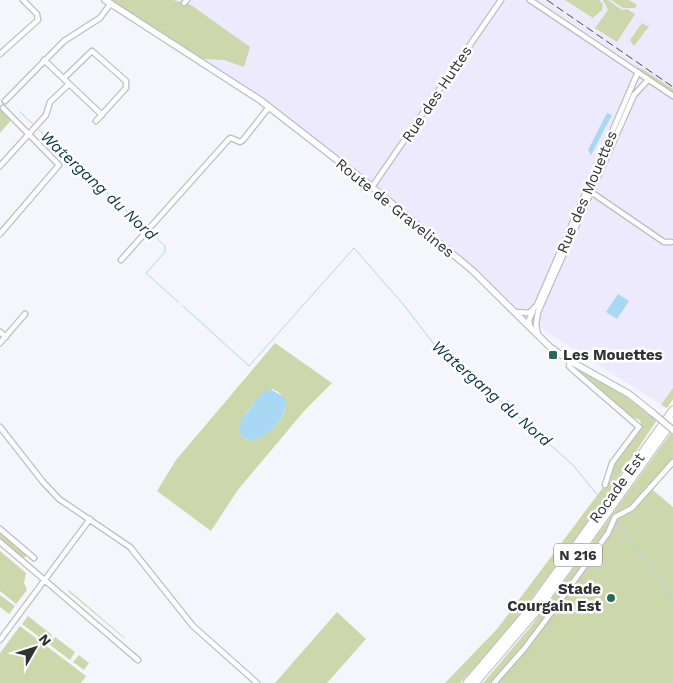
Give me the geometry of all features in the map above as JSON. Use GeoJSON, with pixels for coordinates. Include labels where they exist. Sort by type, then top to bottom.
{"type":"FeatureCollection","features":[{"type":"Feature","properties":{"kind":"highway","name":"Rocade Est"},"geometry":{"type":"LineString","coordinates":[[467,683],[530,609],[673,410]]}},
{"type":"Feature","properties":{"kind":"highway","name":"Rocade Est"},"geometry":{"type":"LineString","coordinates":[[476,683],[540,607],[673,421]]}},
{"type":"Feature","properties":{"kind":"main road","name":"Route de Gravelines"},"geometry":{"type":"LineString","coordinates":[[108,2],[269,107],[372,188],[476,274],[541,339],[570,361],[623,390],[673,430]]}},
{"type":"Feature","properties":{"kind":"street"},"geometry":{"type":"LineString","coordinates":[[0,54],[39,18],[23,0]]}},
{"type":"Feature","properties":{"kind":"street","name":"Rue des Huttes"},"geometry":{"type":"LineString","coordinates":[[372,188],[501,0]]}},
{"type":"Feature","properties":{"kind":"street"},"geometry":{"type":"LineString","coordinates":[[530,0],[673,96]]}},
{"type":"Feature","properties":{"kind":"street"},"geometry":{"type":"LineString","coordinates":[[0,234],[59,165],[2,107],[6,105],[3,101],[66,39],[100,18],[108,2]]}},
{"type":"Feature","properties":{"kind":"street"},"geometry":{"type":"LineString","coordinates":[[64,78],[90,51],[93,51],[126,81],[127,86],[96,122]]}},
{"type":"Feature","properties":{"kind":"street"},"geometry":{"type":"LineString","coordinates":[[44,60],[102,115]]}},
{"type":"Feature","properties":{"kind":"street","name":"Rue des Mouettes"},"geometry":{"type":"LineString","coordinates":[[589,191],[638,72]]}},
{"type":"Feature","properties":{"kind":"street","name":"Rue des Mouettes"},"geometry":{"type":"LineString","coordinates":[[529,322],[536,311],[634,95],[648,80]]}},
{"type":"Feature","properties":{"kind":"street"},"geometry":{"type":"LineString","coordinates":[[0,166],[46,115],[50,102],[69,84]]}},
{"type":"Feature","properties":{"kind":"street"},"geometry":{"type":"LineString","coordinates":[[121,260],[228,139],[233,138],[240,142],[243,140],[269,107]]}},
{"type":"Feature","properties":{"kind":"street"},"geometry":{"type":"LineString","coordinates":[[589,191],[664,242],[670,242]]}},
{"type":"Feature","properties":{"kind":"street"},"geometry":{"type":"LineString","coordinates":[[512,310],[524,314],[536,311]]}},
{"type":"Feature","properties":{"kind":"street","name":"Rue des Mouettes"},"geometry":{"type":"LineString","coordinates":[[536,311],[536,327],[541,339]]}},
{"type":"Feature","properties":{"kind":"street"},"geometry":{"type":"LineString","coordinates":[[0,343],[25,314]]}},
{"type":"Feature","properties":{"kind":"street"},"geometry":{"type":"LineString","coordinates":[[521,320],[529,322],[531,330]]}},
{"type":"Feature","properties":{"kind":"street"},"geometry":{"type":"LineString","coordinates":[[0,332],[6,336]]}},
{"type":"Feature","properties":{"kind":"street"},"geometry":{"type":"LineString","coordinates":[[570,361],[569,365],[572,370],[639,427],[614,461],[605,485]]}},
{"type":"Feature","properties":{"kind":"street"},"geometry":{"type":"LineString","coordinates":[[0,427],[57,497],[135,552],[193,626],[257,683]]}},
{"type":"Feature","properties":{"kind":"street"},"geometry":{"type":"LineString","coordinates":[[494,683],[524,649],[557,606],[608,533],[615,517],[634,506],[673,462]]}},
{"type":"Feature","properties":{"kind":"street"},"geometry":{"type":"LineString","coordinates":[[0,640],[90,519]]}},
{"type":"Feature","properties":{"kind":"street"},"geometry":{"type":"LineString","coordinates":[[0,529],[33,557],[25,563]]}},
{"type":"Feature","properties":{"kind":"street"},"geometry":{"type":"LineString","coordinates":[[0,542],[138,660]]}},
{"type":"Feature","properties":{"kind":"shaded area"},"geometry":{"type":"Polygon","coordinates":[[[117,0],[673,0],[673,397],[665,407],[545,331],[351,166],[268,102],[117,0]]]}},
{"type":"Feature","properties":{"kind":"green space"},"geometry":{"type":"Polygon","coordinates":[[[110,0],[173,0],[191,5],[250,47],[244,67],[224,60],[203,59],[110,0]]]}},
{"type":"Feature","properties":{"kind":"green space"},"geometry":{"type":"Polygon","coordinates":[[[565,0],[599,0],[603,4],[602,10],[593,18],[565,0]]]}},
{"type":"Feature","properties":{"kind":"green space"},"geometry":{"type":"Polygon","coordinates":[[[603,0],[608,0],[622,10],[627,9],[635,14],[617,42],[595,28],[608,10],[603,0]]]}},
{"type":"Feature","properties":{"kind":"green space"},"geometry":{"type":"Polygon","coordinates":[[[611,0],[629,0],[637,5],[635,8],[623,8],[611,0]]]}},
{"type":"Feature","properties":{"kind":"green space"},"geometry":{"type":"Polygon","coordinates":[[[642,23],[647,26],[650,25],[634,46],[630,40],[642,23]]]}},
{"type":"Feature","properties":{"kind":"green space"},"geometry":{"type":"Polygon","coordinates":[[[632,65],[644,70],[673,89],[673,93],[632,65]]]}},
{"type":"Feature","properties":{"kind":"green space"},"geometry":{"type":"Polygon","coordinates":[[[0,108],[12,119],[0,133],[0,108]]]}},
{"type":"Feature","properties":{"kind":"green space"},"geometry":{"type":"Polygon","coordinates":[[[275,343],[332,383],[305,410],[237,491],[211,531],[157,491],[176,460],[275,343]],[[272,389],[250,408],[240,427],[240,433],[245,439],[263,436],[279,421],[284,412],[285,403],[281,395],[272,389]]]}},
{"type":"Feature","properties":{"kind":"green space"},"geometry":{"type":"Polygon","coordinates":[[[573,367],[617,390],[657,420],[594,514],[503,637],[460,683],[445,683],[497,629],[610,478],[614,465],[642,428],[640,420],[629,416],[573,367]]]}},
{"type":"Feature","properties":{"kind":"green space"},"geometry":{"type":"Polygon","coordinates":[[[673,388],[673,399],[667,408],[661,405],[673,388]]]}},
{"type":"Feature","properties":{"kind":"green space","name":"Stade Courgain Est"},"geometry":{"type":"Polygon","coordinates":[[[673,430],[673,458],[648,486],[673,507],[673,683],[483,683],[532,625],[673,430]]]}},
{"type":"Feature","properties":{"kind":"green space"},"geometry":{"type":"Polygon","coordinates":[[[0,532],[27,555],[26,557],[22,557],[0,538],[0,532]]]}},
{"type":"Feature","properties":{"kind":"green space"},"geometry":{"type":"Polygon","coordinates":[[[0,551],[26,573],[24,583],[27,590],[16,604],[0,591],[0,551]]]}},
{"type":"Feature","properties":{"kind":"green space"},"geometry":{"type":"Polygon","coordinates":[[[68,591],[125,638],[125,639],[68,591]]]}},
{"type":"Feature","properties":{"kind":"green space"},"geometry":{"type":"Polygon","coordinates":[[[0,595],[15,606],[9,614],[0,607],[0,595]]]}},
{"type":"Feature","properties":{"kind":"green space"},"geometry":{"type":"Polygon","coordinates":[[[337,612],[366,639],[327,683],[275,683],[337,612]]]}},
{"type":"Feature","properties":{"kind":"green space"},"geometry":{"type":"Polygon","coordinates":[[[28,616],[52,635],[46,642],[22,624],[28,616]]]}},
{"type":"Feature","properties":{"kind":"green space"},"geometry":{"type":"Polygon","coordinates":[[[20,626],[86,676],[81,683],[0,683],[0,653],[20,626]]]}},
{"type":"Feature","properties":{"kind":"green space"},"geometry":{"type":"Polygon","coordinates":[[[55,637],[75,652],[70,660],[50,645],[55,637]]]}},
{"type":"Feature","properties":{"kind":"green space"},"geometry":{"type":"Polygon","coordinates":[[[79,655],[89,663],[84,670],[73,662],[79,655]]]}},
{"type":"Feature","properties":{"kind":"water"},"geometry":{"type":"Polygon","coordinates":[[[607,113],[612,115],[591,155],[588,150],[607,113]]]}},
{"type":"Feature","properties":{"kind":"water"},"geometry":{"type":"Polygon","coordinates":[[[618,294],[629,301],[617,319],[606,312],[618,294]]]}},
{"type":"Feature","properties":{"kind":"water"},"geometry":{"type":"Polygon","coordinates":[[[270,389],[284,397],[284,412],[280,420],[260,438],[245,439],[240,433],[240,424],[243,417],[261,394],[270,389]]]}},
{"type":"Feature","properties":{"kind":"waterway","name":"Watergang du Nord"},"geometry":{"type":"LineString","coordinates":[[20,112],[34,125]]}},
{"type":"Feature","properties":{"kind":"waterway","name":"Watergang du Nord"},"geometry":{"type":"LineString","coordinates":[[37,128],[146,229]]}},
{"type":"Feature","properties":{"kind":"waterway","name":"Watergang du Nord"},"geometry":{"type":"LineString","coordinates":[[149,231],[165,246],[165,252],[146,273],[178,302]]}},
{"type":"Feature","properties":{"kind":"waterway","name":"Watergang du Nord"},"geometry":{"type":"LineString","coordinates":[[183,306],[249,366],[354,248],[403,304],[440,352],[488,390],[573,465],[599,497]]}},
{"type":"Feature","properties":{"kind":"waterway","name":"Watergang du Nord"},"geometry":{"type":"LineString","coordinates":[[616,521],[660,579],[673,604]]}},
{"type":"Feature","properties":{"kind":"railway"},"geometry":{"type":"LineString","coordinates":[[547,0],[673,87]]}},
{"type":"Feature","properties":{"kind":"place","name":"Les Mouettes"},"geometry":{"type":"Point","coordinates":[553,355]}},
{"type":"Feature","properties":{"kind":"place","name":"Stade Courgain Est"},"geometry":{"type":"Point","coordinates":[611,598]}}]}
